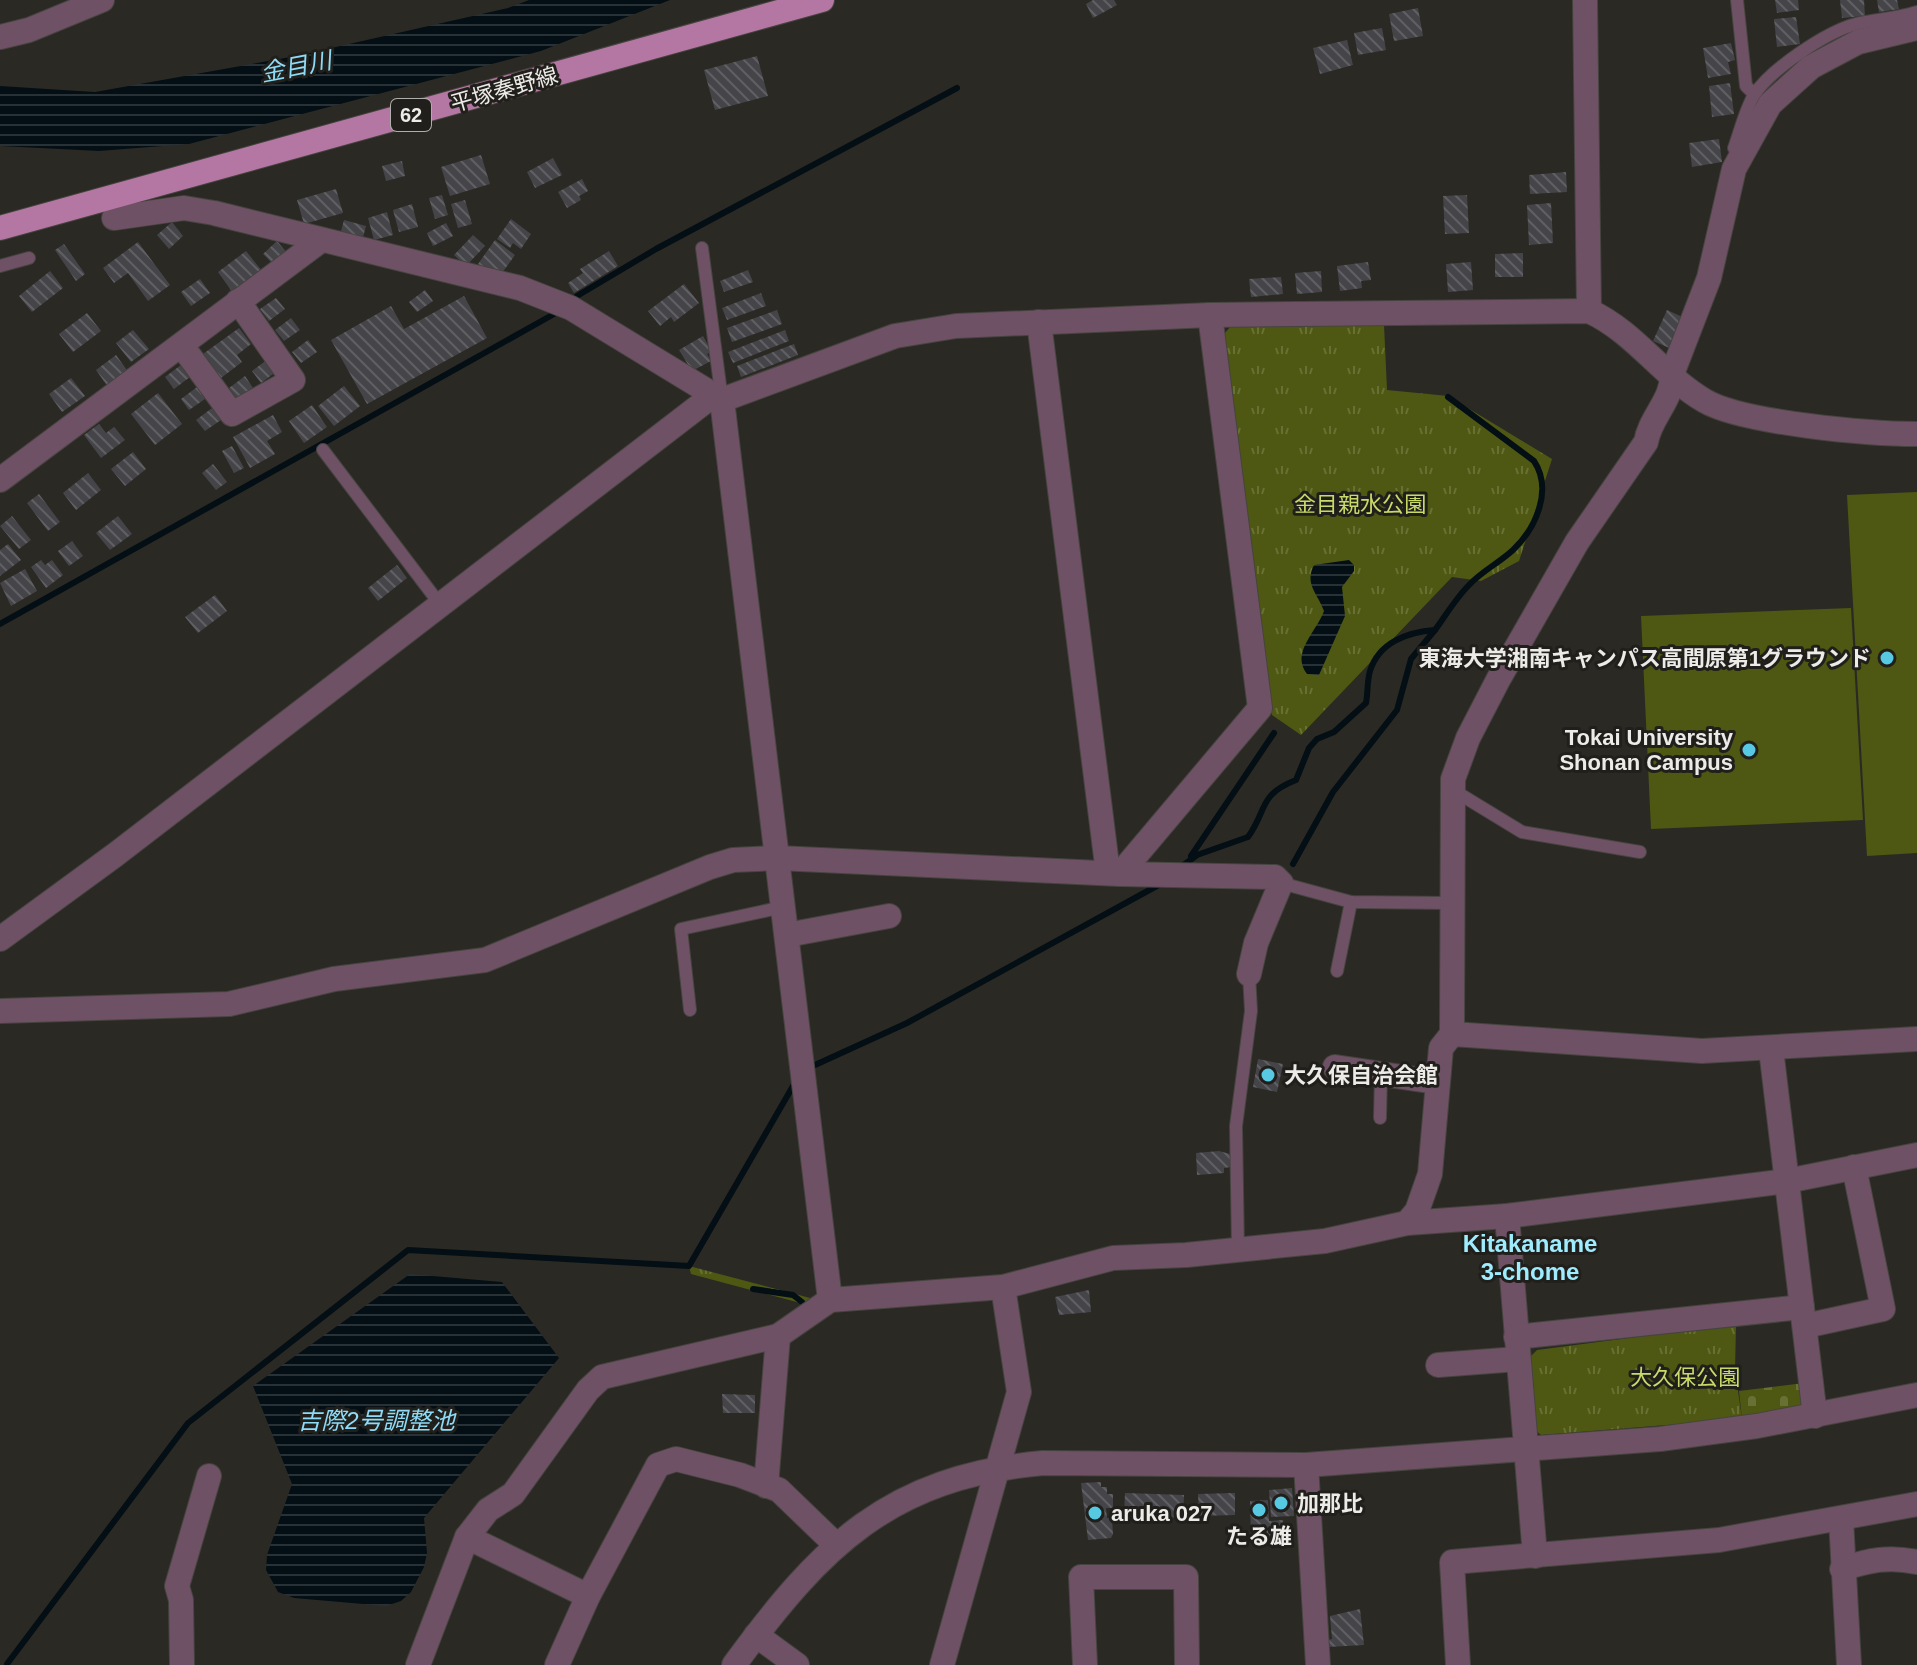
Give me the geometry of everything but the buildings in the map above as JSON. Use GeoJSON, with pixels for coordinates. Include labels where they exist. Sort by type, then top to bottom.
{"type":"FeatureCollection","features":[{"type":"Feature","properties":{"kind":"main road","name":"平塚秦野線"},"geometry":{"type":"LineString","coordinates":[[0,228],[822,0]]}},
{"type":"Feature","properties":{"kind":"street"},"geometry":{"type":"LineString","coordinates":[[0,37],[44,12],[102,0]]}},
{"type":"Feature","properties":{"kind":"street"},"geometry":{"type":"LineString","coordinates":[[1585,0],[1589,311]]}},
{"type":"Feature","properties":{"kind":"street"},"geometry":{"type":"LineString","coordinates":[[1407,1223],[1417,1211],[1430,1174],[1441,1048],[1452,1034],[1450,903],[1453,790],[1468,738],[1577,542],[1646,442],[1647,432],[1673,388],[1672,374],[1709,278],[1734,169],[1770,104],[1811,67],[1858,42],[1917,28]]}},
{"type":"Feature","properties":{"kind":"street"},"geometry":{"type":"LineString","coordinates":[[114,218],[184,208],[520,288],[571,308],[722,400]]}},
{"type":"Feature","properties":{"kind":"street"},"geometry":{"type":"LineString","coordinates":[[0,480],[320,241]]}},
{"type":"Feature","properties":{"kind":"street"},"geometry":{"type":"LineString","coordinates":[[182,346],[232,414],[293,380],[238,301]]}},
{"type":"Feature","properties":{"kind":"street"},"geometry":{"type":"LineString","coordinates":[[0,939],[115,855],[707,400],[722,400],[895,336],[956,326],[1210,315],[1589,311],[1613,322],[1706,402],[1764,418],[1917,434]]}},
{"type":"Feature","properties":{"kind":"street"},"geometry":{"type":"LineString","coordinates":[[1114,874],[1260,708],[1210,315]]}},
{"type":"Feature","properties":{"kind":"street"},"geometry":{"type":"LineString","coordinates":[[1039,322],[1114,874]]}},
{"type":"Feature","properties":{"kind":"street"},"geometry":{"type":"LineString","coordinates":[[722,400],[830,1300]]}},
{"type":"Feature","properties":{"kind":"street"},"geometry":{"type":"LineString","coordinates":[[0,1011],[229,1004],[334,979],[485,960],[710,867],[733,860],[778,858],[1114,874],[1275,877],[1281,883],[1256,943],[1249,974]]}},
{"type":"Feature","properties":{"kind":"street"},"geometry":{"type":"LineString","coordinates":[[787,935],[889,916]]}},
{"type":"Feature","properties":{"kind":"street"},"geometry":{"type":"LineString","coordinates":[[1452,1034],[1702,1051],[1917,1039]]}},
{"type":"Feature","properties":{"kind":"street"},"geometry":{"type":"LineString","coordinates":[[1771,1049],[1815,1416]]}},
{"type":"Feature","properties":{"kind":"street"},"geometry":{"type":"LineString","coordinates":[[1335,1067],[1436,1082]]}},
{"type":"Feature","properties":{"kind":"street"},"geometry":{"type":"LineString","coordinates":[[418,1665],[467,1537],[488,1510],[513,1494],[588,1390],[602,1377],[778,1336],[830,1300],[1003,1287],[1113,1258],[1325,1241],[1407,1223],[1507,1216],[1787,1181],[1917,1155]]}},
{"type":"Feature","properties":{"kind":"street"},"geometry":{"type":"LineString","coordinates":[[1438,1365],[1517,1348],[1883,1309],[1854,1167]]}},
{"type":"Feature","properties":{"kind":"street"},"geometry":{"type":"LineString","coordinates":[[1507,1216],[1535,1556]]}},
{"type":"Feature","properties":{"kind":"street"},"geometry":{"type":"LineString","coordinates":[[942,1665],[1001,1467],[1019,1392],[1003,1287]]}},
{"type":"Feature","properties":{"kind":"street"},"geometry":{"type":"LineString","coordinates":[[766,1486],[778,1336]]}},
{"type":"Feature","properties":{"kind":"street"},"geometry":{"type":"LineString","coordinates":[[734,1665],[787,1594],[835,1544],[907,1498],[942,1483],[1001,1467],[1043,1463],[1306,1465],[1660,1439],[1815,1416],[1917,1395]]}},
{"type":"Feature","properties":{"kind":"street"},"geometry":{"type":"LineString","coordinates":[[557,1665],[588,1596],[658,1465],[676,1459],[740,1475],[779,1490],[835,1544]]}},
{"type":"Feature","properties":{"kind":"street"},"geometry":{"type":"LineString","coordinates":[[1306,1465],[1318,1665]]}},
{"type":"Feature","properties":{"kind":"street"},"geometry":{"type":"LineString","coordinates":[[182,1665],[181,1600],[177,1586],[209,1476]]}},
{"type":"Feature","properties":{"kind":"street"},"geometry":{"type":"LineString","coordinates":[[1458,1665],[1452,1562],[1719,1540],[1917,1504]]}},
{"type":"Feature","properties":{"kind":"street"},"geometry":{"type":"LineString","coordinates":[[1841,1519],[1849,1665]]}},
{"type":"Feature","properties":{"kind":"street"},"geometry":{"type":"LineString","coordinates":[[467,1537],[588,1596]]}},
{"type":"Feature","properties":{"kind":"street"},"geometry":{"type":"LineString","coordinates":[[1842,1569],[1870,1560],[1896,1557],[1917,1562]]}},
{"type":"Feature","properties":{"kind":"street"},"geometry":{"type":"LineString","coordinates":[[1085,1665],[1081,1577],[1186,1577],[1187,1665]]}},
{"type":"Feature","properties":{"kind":"street"},"geometry":{"type":"LineString","coordinates":[[756,1635],[797,1665]]}},
{"type":"Feature","properties":{"kind":"lane"},"geometry":{"type":"LineString","coordinates":[[1737,0],[1746,86],[1754,94]]}},
{"type":"Feature","properties":{"kind":"lane"},"geometry":{"type":"LineString","coordinates":[[1734,169],[1730,160],[1754,94],[1793,59],[1826,37],[1857,24],[1890,21],[1917,12]]}},
{"type":"Feature","properties":{"kind":"lane"},"geometry":{"type":"LineString","coordinates":[[702,248],[722,400]]}},
{"type":"Feature","properties":{"kind":"lane"},"geometry":{"type":"LineString","coordinates":[[0,266],[29,258]]}},
{"type":"Feature","properties":{"kind":"lane"},"geometry":{"type":"LineString","coordinates":[[323,450],[439,603]]}},
{"type":"Feature","properties":{"kind":"lane"},"geometry":{"type":"LineString","coordinates":[[1453,790],[1522,832],[1640,852]]}},
{"type":"Feature","properties":{"kind":"lane"},"geometry":{"type":"LineString","coordinates":[[1281,883],[1351,902],[1450,903]]}},
{"type":"Feature","properties":{"kind":"lane"},"geometry":{"type":"LineString","coordinates":[[1337,971],[1351,902]]}},
{"type":"Feature","properties":{"kind":"lane"},"geometry":{"type":"LineString","coordinates":[[690,1010],[681,929],[783,907]]}},
{"type":"Feature","properties":{"kind":"lane"},"geometry":{"type":"LineString","coordinates":[[1238,1250],[1236,1126],[1251,1011],[1249,974]]}},
{"type":"Feature","properties":{"kind":"lane"},"geometry":{"type":"LineString","coordinates":[[1380,1118],[1381,1073]]}},
{"type":"Feature","properties":{"kind":"green space","name":"金目親水公園"},"geometry":{"type":"Polygon","coordinates":[[[1384,325],[1387,390],[1448,396],[1552,459],[1519,561],[1481,581],[1452,577],[1301,735],[1272,715],[1219,340],[1231,326],[1384,325]]]}},
{"type":"Feature","properties":{"kind":"green space","name":"東海大学湘南キャンパス高間原第1グラウンド"},"geometry":{"type":"Polygon","coordinates":[[[1917,492],[1917,853],[1867,856],[1847,495],[1917,492]]]}},
{"type":"Feature","properties":{"kind":"green space"},"geometry":{"type":"Polygon","coordinates":[[[1851,608],[1863,820],[1651,829],[1641,616],[1851,608]]]}},
{"type":"Feature","properties":{"kind":"green space"},"geometry":{"type":"Polygon","coordinates":[[[689,1266],[829,1303],[819,1308],[691,1274],[689,1266]]]}},
{"type":"Feature","properties":{"kind":"green space","name":"大久保公園"},"geometry":{"type":"Polygon","coordinates":[[[1736,1324],[1735,1370],[1742,1419],[1541,1435],[1534,1429],[1528,1359],[1537,1350],[1736,1324]]]}},
{"type":"Feature","properties":{"kind":"green space"},"geometry":{"type":"Polygon","coordinates":[[[1804,1383],[1808,1411],[1742,1419],[1739,1391],[1804,1383]]]}},
{"type":"Feature","properties":{"kind":"water","name":"金目川"},"geometry":{"type":"Polygon","coordinates":[[[529,0],[670,0],[541,51],[189,144],[99,151],[0,146],[0,86],[95,92],[296,56],[508,8],[529,0]]]}},
{"type":"Feature","properties":{"kind":"water"},"geometry":{"type":"Polygon","coordinates":[[[1349,560],[1354,565],[1354,571],[1342,587],[1345,616],[1319,675],[1307,674],[1303,666],[1303,650],[1324,611],[1311,583],[1311,572],[1314,565],[1349,560]]]}},
{"type":"Feature","properties":{"kind":"water","name":"吉際2号調整池"},"geometry":{"type":"Polygon","coordinates":[[[410,1274],[502,1282],[559,1358],[424,1518],[427,1553],[424,1567],[411,1592],[401,1601],[386,1606],[294,1598],[278,1592],[266,1570],[267,1555],[292,1484],[253,1386],[410,1274]]]}},
{"type":"Feature","properties":{"kind":"waterway"},"geometry":{"type":"LineString","coordinates":[[577,296],[656,249],[957,88]]}},
{"type":"Feature","properties":{"kind":"waterway"},"geometry":{"type":"LineString","coordinates":[[0,624],[554,314]]}},
{"type":"Feature","properties":{"kind":"waterway"},"geometry":{"type":"LineString","coordinates":[[1181,867],[1197,855],[1248,837],[1269,797],[1296,780],[1309,748],[1317,739],[1334,732],[1366,703],[1370,671],[1380,653],[1405,636],[1435,630],[1469,585],[1513,550],[1529,531],[1542,496],[1542,484],[1534,461],[1448,397]]}},
{"type":"Feature","properties":{"kind":"waterway"},"geometry":{"type":"LineString","coordinates":[[1293,864],[1333,792],[1397,710],[1411,659],[1435,630]]}},
{"type":"Feature","properties":{"kind":"waterway"},"geometry":{"type":"LineString","coordinates":[[1191,856],[1274,733]]}},
{"type":"Feature","properties":{"kind":"waterway"},"geometry":{"type":"LineString","coordinates":[[815,1065],[907,1023],[1164,882]]}},
{"type":"Feature","properties":{"kind":"waterway"},"geometry":{"type":"LineString","coordinates":[[7,1664],[188,1423],[408,1250],[689,1266],[793,1086]]}},
{"type":"Feature","properties":{"kind":"waterway"},"geometry":{"type":"LineString","coordinates":[[753,1289],[793,1295],[802,1302]]}},
{"type":"Feature","properties":{"kind":"place","name":"東海大学湘南キャンパス高間原第1グラウンド"},"geometry":{"type":"Point","coordinates":[1887,658]}},
{"type":"Feature","properties":{"kind":"place","name":"Tokai University Shonan Campus"},"geometry":{"type":"Point","coordinates":[1749,750]}},
{"type":"Feature","properties":{"kind":"place","name":"大久保自治会館"},"geometry":{"type":"Point","coordinates":[1268,1075]}},
{"type":"Feature","properties":{"kind":"place","name":"加那比"},"geometry":{"type":"Point","coordinates":[1281,1503]}},
{"type":"Feature","properties":{"kind":"place","name":"たる雄"},"geometry":{"type":"Point","coordinates":[1259,1510]}},
{"type":"Feature","properties":{"kind":"place","name":"aruka 027"},"geometry":{"type":"Point","coordinates":[1095,1513]}},
{"type":"Feature","properties":{"kind":"district","name":"Kitakaname 3-chome"},"geometry":{"type":"Point","coordinates":[1530,1258]}}]}
